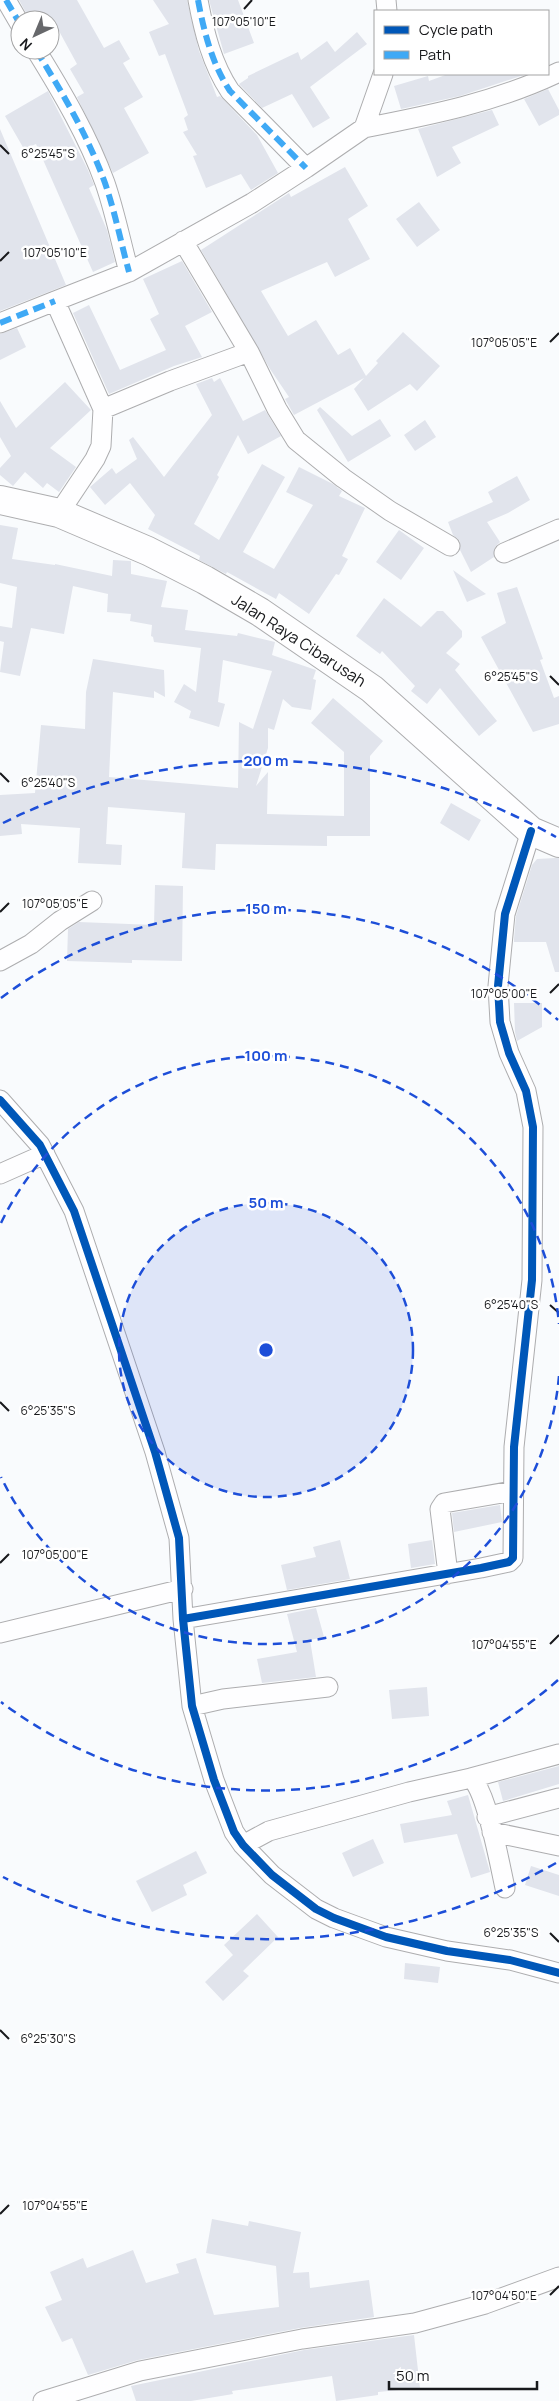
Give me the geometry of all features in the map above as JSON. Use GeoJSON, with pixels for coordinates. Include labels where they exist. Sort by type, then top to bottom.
{"type":"FeatureCollection","features":[{"type":"Feature","properties":{"kind":"main road","name":"Jalan Raya Cibarusah"},"geometry":{"type":"LineString","coordinates":[[0,500],[59,513],[148,551],[205,580],[260,612],[372,689],[531,831],[559,843]]}},
{"type":"Feature","properties":{"kind":"street"},"geometry":{"type":"LineString","coordinates":[[198,0],[216,69],[223,81],[230,91],[306,168]]}},
{"type":"Feature","properties":{"kind":"street"},"geometry":{"type":"LineString","coordinates":[[42,60],[66,98],[102,176],[129,272]]}},
{"type":"Feature","properties":{"kind":"street"},"geometry":{"type":"LineString","coordinates":[[1,322],[129,272],[252,203],[364,128],[475,105],[532,85],[559,72]]}},
{"type":"Feature","properties":{"kind":"street"},"geometry":{"type":"LineString","coordinates":[[364,128],[383,75]]}},
{"type":"Feature","properties":{"kind":"street"},"geometry":{"type":"LineString","coordinates":[[184,241],[249,352],[277,409],[296,440],[351,484],[390,511],[450,546]]}},
{"type":"Feature","properties":{"kind":"street"},"geometry":{"type":"LineString","coordinates":[[55,301],[103,409],[100,446],[95,459],[59,513]]}},
{"type":"Feature","properties":{"kind":"street"},"geometry":{"type":"LineString","coordinates":[[103,409],[170,381],[249,352]]}},
{"type":"Feature","properties":{"kind":"street"},"geometry":{"type":"LineString","coordinates":[[504,553],[559,529]]}},
{"type":"Feature","properties":{"kind":"street"},"geometry":{"type":"LineString","coordinates":[[187,1618],[448,1574],[512,1560],[514,1446],[532,1280],[533,1127],[526,1091],[509,1053],[500,1022],[498,986],[505,914],[531,831]]}},
{"type":"Feature","properties":{"kind":"street"},"geometry":{"type":"LineString","coordinates":[[0,961],[31,944],[60,921],[92,901]]}},
{"type":"Feature","properties":{"kind":"street"},"geometry":{"type":"LineString","coordinates":[[0,1100],[40,1145],[74,1211],[155,1452],[179,1538],[195,1706],[226,1816],[244,1845],[295,1894],[316,1909],[334,1918],[386,1937],[447,1951],[510,1960],[559,1973]]}},
{"type":"Feature","properties":{"kind":"street"},"geometry":{"type":"LineString","coordinates":[[0,1174],[45,1154]]}},
{"type":"Feature","properties":{"kind":"street"},"geometry":{"type":"LineString","coordinates":[[448,1574],[440,1509],[444,1503],[513,1491]]}},
{"type":"Feature","properties":{"kind":"street"},"geometry":{"type":"LineString","coordinates":[[0,1633],[183,1589]]}},
{"type":"Feature","properties":{"kind":"street"},"geometry":{"type":"LineString","coordinates":[[195,1706],[222,1699],[328,1687]]}},
{"type":"Feature","properties":{"kind":"street"},"geometry":{"type":"LineString","coordinates":[[244,1845],[270,1831],[409,1792],[471,1778],[559,1754]]}},
{"type":"Feature","properties":{"kind":"street"},"geometry":{"type":"LineString","coordinates":[[471,1778],[478,1788],[490,1824],[505,1888]]}},
{"type":"Feature","properties":{"kind":"street"},"geometry":{"type":"LineString","coordinates":[[490,1824],[559,1798]]}},
{"type":"Feature","properties":{"kind":"street"},"geometry":{"type":"LineString","coordinates":[[490,1824],[559,1846]]}},
{"type":"Feature","properties":{"kind":"street"},"geometry":{"type":"LineString","coordinates":[[43,2401],[140,2371],[302,2338],[415,2323],[486,2304],[559,2277]]}},
{"type":"Feature","properties":{"kind":"building"},"geometry":{"type":"Polygon","coordinates":[[[19,0],[77,0],[104,48],[119,40],[130,59],[123,63],[143,97],[124,108],[149,153],[113,173],[77,97],[84,93],[70,69],[77,64],[60,33],[60,10],[24,10],[19,0]]]}},
{"type":"Feature","properties":{"kind":"building"},"geometry":{"type":"Polygon","coordinates":[[[153,0],[187,0],[199,51],[217,97],[220,96],[257,135],[278,173],[251,190],[241,174],[206,188],[193,156],[197,155],[183,132],[188,130],[184,118],[188,115],[165,54],[159,56],[149,32],[169,24],[153,0]]]}},
{"type":"Feature","properties":{"kind":"building"},"geometry":{"type":"Polygon","coordinates":[[[209,0],[238,0],[254,43],[224,54],[209,0]]]}},
{"type":"Feature","properties":{"kind":"building"},"geometry":{"type":"Polygon","coordinates":[[[357,32],[367,44],[310,87],[330,118],[313,128],[292,94],[262,108],[239,84],[248,76],[298,52],[301,60],[327,41],[335,52],[357,32]]]}},
{"type":"Feature","properties":{"kind":"building"},"geometry":{"type":"Polygon","coordinates":[[[445,75],[524,75],[460,96],[401,109],[394,86],[428,76],[429,81],[445,75]]]}},
{"type":"Feature","properties":{"kind":"building"},"geometry":{"type":"Polygon","coordinates":[[[548,89],[559,110],[559,115],[539,126],[524,99],[548,89]]]}},
{"type":"Feature","properties":{"kind":"building"},"geometry":{"type":"Polygon","coordinates":[[[48,91],[94,185],[89,188],[107,230],[115,262],[93,272],[36,144],[24,149],[5,116],[48,91]]]}},
{"type":"Feature","properties":{"kind":"building"},"geometry":{"type":"Polygon","coordinates":[[[492,110],[499,125],[452,147],[461,163],[437,177],[418,129],[492,110]]]}},
{"type":"Feature","properties":{"kind":"building"},"geometry":{"type":"Polygon","coordinates":[[[0,129],[66,285],[0,311],[0,129]]]}},
{"type":"Feature","properties":{"kind":"building"},"geometry":{"type":"Polygon","coordinates":[[[345,167],[368,206],[348,219],[370,259],[335,277],[327,262],[261,291],[288,336],[316,320],[338,355],[350,348],[366,376],[378,363],[376,361],[403,332],[440,366],[417,391],[410,384],[368,411],[354,389],[364,378],[294,415],[285,399],[289,397],[270,369],[201,250],[289,193],[291,197],[345,167]]]}},
{"type":"Feature","properties":{"kind":"building"},"geometry":{"type":"Polygon","coordinates":[[[419,202],[440,230],[417,247],[396,219],[419,202]]]}},
{"type":"Feature","properties":{"kind":"building"},"geometry":{"type":"Polygon","coordinates":[[[182,261],[212,312],[185,326],[202,357],[174,366],[109,394],[73,313],[89,305],[120,370],[166,350],[150,319],[159,314],[143,279],[182,261]]]}},
{"type":"Feature","properties":{"kind":"building"},"geometry":{"type":"Polygon","coordinates":[[[17,328],[26,347],[0,360],[0,334],[17,328]]]}},
{"type":"Feature","properties":{"kind":"building"},"geometry":{"type":"Polygon","coordinates":[[[212,378],[214,382],[220,378],[243,421],[265,410],[281,436],[248,454],[238,435],[217,475],[219,477],[194,524],[219,540],[262,464],[285,477],[243,552],[274,569],[313,505],[286,492],[299,467],[333,484],[342,491],[339,496],[365,508],[342,556],[348,559],[339,575],[336,574],[309,614],[279,593],[276,599],[227,572],[226,574],[199,560],[200,556],[148,529],[155,515],[130,483],[105,505],[90,487],[112,468],[116,474],[137,459],[129,440],[133,437],[164,477],[212,415],[196,384],[212,378]]]}},
{"type":"Feature","properties":{"kind":"building"},"geometry":{"type":"Polygon","coordinates":[[[65,382],[91,410],[50,448],[76,467],[59,492],[47,483],[43,488],[25,472],[13,486],[0,475],[0,468],[11,456],[0,437],[0,401],[16,428],[65,382]]]}},
{"type":"Feature","properties":{"kind":"building"},"geometry":{"type":"Polygon","coordinates":[[[320,407],[352,436],[380,419],[391,436],[348,462],[317,410],[320,407]]]}},
{"type":"Feature","properties":{"kind":"building"},"geometry":{"type":"Polygon","coordinates":[[[425,420],[436,437],[415,451],[404,435],[425,420]]]}},
{"type":"Feature","properties":{"kind":"building"},"geometry":{"type":"Polygon","coordinates":[[[517,476],[530,500],[508,513],[487,522],[500,542],[495,547],[494,557],[471,572],[460,550],[460,541],[453,535],[448,522],[493,502],[488,492],[517,476]]]}},
{"type":"Feature","properties":{"kind":"building"},"geometry":{"type":"Polygon","coordinates":[[[0,525],[18,528],[12,559],[55,564],[112,576],[113,560],[131,561],[131,574],[167,581],[161,607],[188,610],[185,630],[237,636],[238,633],[275,642],[272,655],[316,670],[313,679],[316,680],[311,710],[292,707],[283,699],[274,730],[268,728],[268,748],[256,786],[268,772],[267,814],[344,816],[344,752],[311,723],[333,698],[383,741],[370,756],[370,836],[327,836],[327,846],[216,844],[215,870],[182,868],[185,813],[108,807],[106,844],[122,845],[121,865],[78,863],[80,828],[21,824],[22,834],[0,836],[0,795],[35,793],[41,725],[85,729],[86,692],[93,659],[164,670],[165,697],[154,691],[154,698],[113,692],[109,777],[238,788],[239,722],[253,729],[272,671],[223,660],[218,702],[225,704],[219,727],[189,718],[191,711],[174,702],[184,684],[196,692],[201,648],[154,642],[151,636],[152,625],[130,621],[131,614],[107,612],[108,594],[73,586],[64,634],[31,628],[20,676],[0,672],[4,642],[0,641],[0,626],[12,628],[17,587],[0,583],[0,525]]]}},
{"type":"Feature","properties":{"kind":"building"},"geometry":{"type":"Polygon","coordinates":[[[399,530],[424,548],[401,580],[376,562],[399,530]]]}},
{"type":"Feature","properties":{"kind":"building"},"geometry":{"type":"Polygon","coordinates":[[[453,570],[486,594],[467,602],[453,570]]]}},
{"type":"Feature","properties":{"kind":"building"},"geometry":{"type":"Polygon","coordinates":[[[517,587],[543,659],[540,660],[554,698],[559,696],[559,724],[533,732],[481,637],[506,623],[497,593],[517,587]]]}},
{"type":"Feature","properties":{"kind":"building"},"geometry":{"type":"Polygon","coordinates":[[[384,598],[421,627],[437,611],[443,611],[462,631],[462,637],[446,653],[460,664],[455,670],[497,721],[479,736],[440,688],[427,704],[411,691],[415,686],[382,651],[380,654],[356,636],[384,598]]]}},
{"type":"Feature","properties":{"kind":"building"},"geometry":{"type":"Polygon","coordinates":[[[451,803],[481,820],[469,841],[440,823],[451,803]]]}},
{"type":"Feature","properties":{"kind":"building"},"geometry":{"type":"Polygon","coordinates":[[[559,858],[559,972],[555,972],[546,942],[514,942],[516,916],[532,865],[537,859],[559,858]]]}},
{"type":"Feature","properties":{"kind":"building"},"geometry":{"type":"Polygon","coordinates":[[[155,885],[183,886],[182,961],[132,960],[132,963],[67,961],[68,929],[79,922],[154,925],[155,885]]]}},
{"type":"Feature","properties":{"kind":"building"},"geometry":{"type":"Polygon","coordinates":[[[514,1003],[542,1003],[542,1027],[517,1041],[515,1032],[514,1003]]]}},
{"type":"Feature","properties":{"kind":"building"},"geometry":{"type":"Polygon","coordinates":[[[500,1505],[502,1522],[454,1532],[452,1513],[500,1505]]]}},
{"type":"Feature","properties":{"kind":"building"},"geometry":{"type":"Polygon","coordinates":[[[340,1540],[350,1579],[287,1590],[281,1565],[316,1557],[313,1547],[340,1540]]]}},
{"type":"Feature","properties":{"kind":"building"},"geometry":{"type":"Polygon","coordinates":[[[432,1540],[435,1564],[411,1568],[408,1544],[432,1540]]]}},
{"type":"Feature","properties":{"kind":"building"},"geometry":{"type":"Polygon","coordinates":[[[316,1608],[324,1637],[310,1640],[316,1677],[262,1683],[257,1659],[297,1652],[287,1614],[316,1608]]]}},
{"type":"Feature","properties":{"kind":"building"},"geometry":{"type":"Polygon","coordinates":[[[427,1687],[429,1716],[392,1719],[389,1690],[427,1687]]]}},
{"type":"Feature","properties":{"kind":"building"},"geometry":{"type":"Polygon","coordinates":[[[559,1766],[559,1784],[503,1801],[498,1782],[559,1766]]]}},
{"type":"Feature","properties":{"kind":"building"},"geometry":{"type":"Polygon","coordinates":[[[468,1795],[490,1872],[471,1878],[457,1834],[404,1843],[400,1824],[452,1815],[447,1801],[468,1795]]]}},
{"type":"Feature","properties":{"kind":"building"},"geometry":{"type":"Polygon","coordinates":[[[373,1839],[384,1863],[353,1877],[342,1853],[373,1839]]]}},
{"type":"Feature","properties":{"kind":"building"},"geometry":{"type":"Polygon","coordinates":[[[196,1851],[207,1873],[183,1885],[187,1895],[152,1912],[136,1881],[196,1851]]]}},
{"type":"Feature","properties":{"kind":"building"},"geometry":{"type":"Polygon","coordinates":[[[531,1866],[559,1875],[559,1896],[525,1885],[531,1866]]]}},
{"type":"Feature","properties":{"kind":"building"},"geometry":{"type":"Polygon","coordinates":[[[257,1914],[278,1937],[243,1971],[249,1976],[223,2001],[205,1982],[233,1955],[224,1945],[257,1914]]]}},
{"type":"Feature","properties":{"kind":"building"},"geometry":{"type":"Polygon","coordinates":[[[405,1963],[440,1967],[438,1983],[404,1979],[405,1963]]]}},
{"type":"Feature","properties":{"kind":"building"},"geometry":{"type":"Polygon","coordinates":[[[212,2219],[248,2226],[249,2221],[301,2232],[293,2273],[309,2272],[310,2288],[369,2280],[374,2317],[300,2328],[138,2360],[88,2375],[72,2338],[62,2342],[45,2307],[62,2300],[50,2272],[83,2258],[87,2268],[133,2250],[146,2283],[179,2273],[176,2264],[196,2258],[214,2315],[279,2307],[276,2266],[206,2253],[212,2219]]]}},
{"type":"Feature","properties":{"kind":"building"},"geometry":{"type":"Polygon","coordinates":[[[414,2335],[420,2388],[378,2392],[378,2395],[336,2401],[332,2376],[232,2391],[233,2394],[191,2401],[136,2401],[131,2386],[304,2350],[414,2335]]]}},
{"type":"Feature","properties":{"kind":"marked path"},"geometry":{"type":"LineString","coordinates":[[6,0],[12,10]]}},
{"type":"Feature","properties":{"kind":"marked path"},"geometry":{"type":"LineString","coordinates":[[198,0],[203,24],[218,70],[230,91],[306,168]]}},
{"type":"Feature","properties":{"kind":"marked path"},"geometry":{"type":"LineString","coordinates":[[42,60],[91,148],[112,205],[129,272]]}},
{"type":"Feature","properties":{"kind":"marked path"},"geometry":{"type":"LineString","coordinates":[[0,323],[55,301]]}},
{"type":"Feature","properties":{"kind":"cycle path"},"geometry":{"type":"LineString","coordinates":[[183,1619],[481,1568],[509,1562],[513,1558],[514,1447],[532,1280],[533,1127],[526,1091],[509,1053],[500,1022],[498,986],[505,914],[531,831]]}},
{"type":"Feature","properties":{"kind":"cycle path"},"geometry":{"type":"LineString","coordinates":[[0,1100],[40,1145],[74,1211],[155,1452],[179,1538],[183,1619],[192,1706],[214,1780],[234,1832],[243,1845],[272,1875],[316,1909],[334,1918],[386,1937],[447,1951],[510,1960],[559,1973]]}}]}
